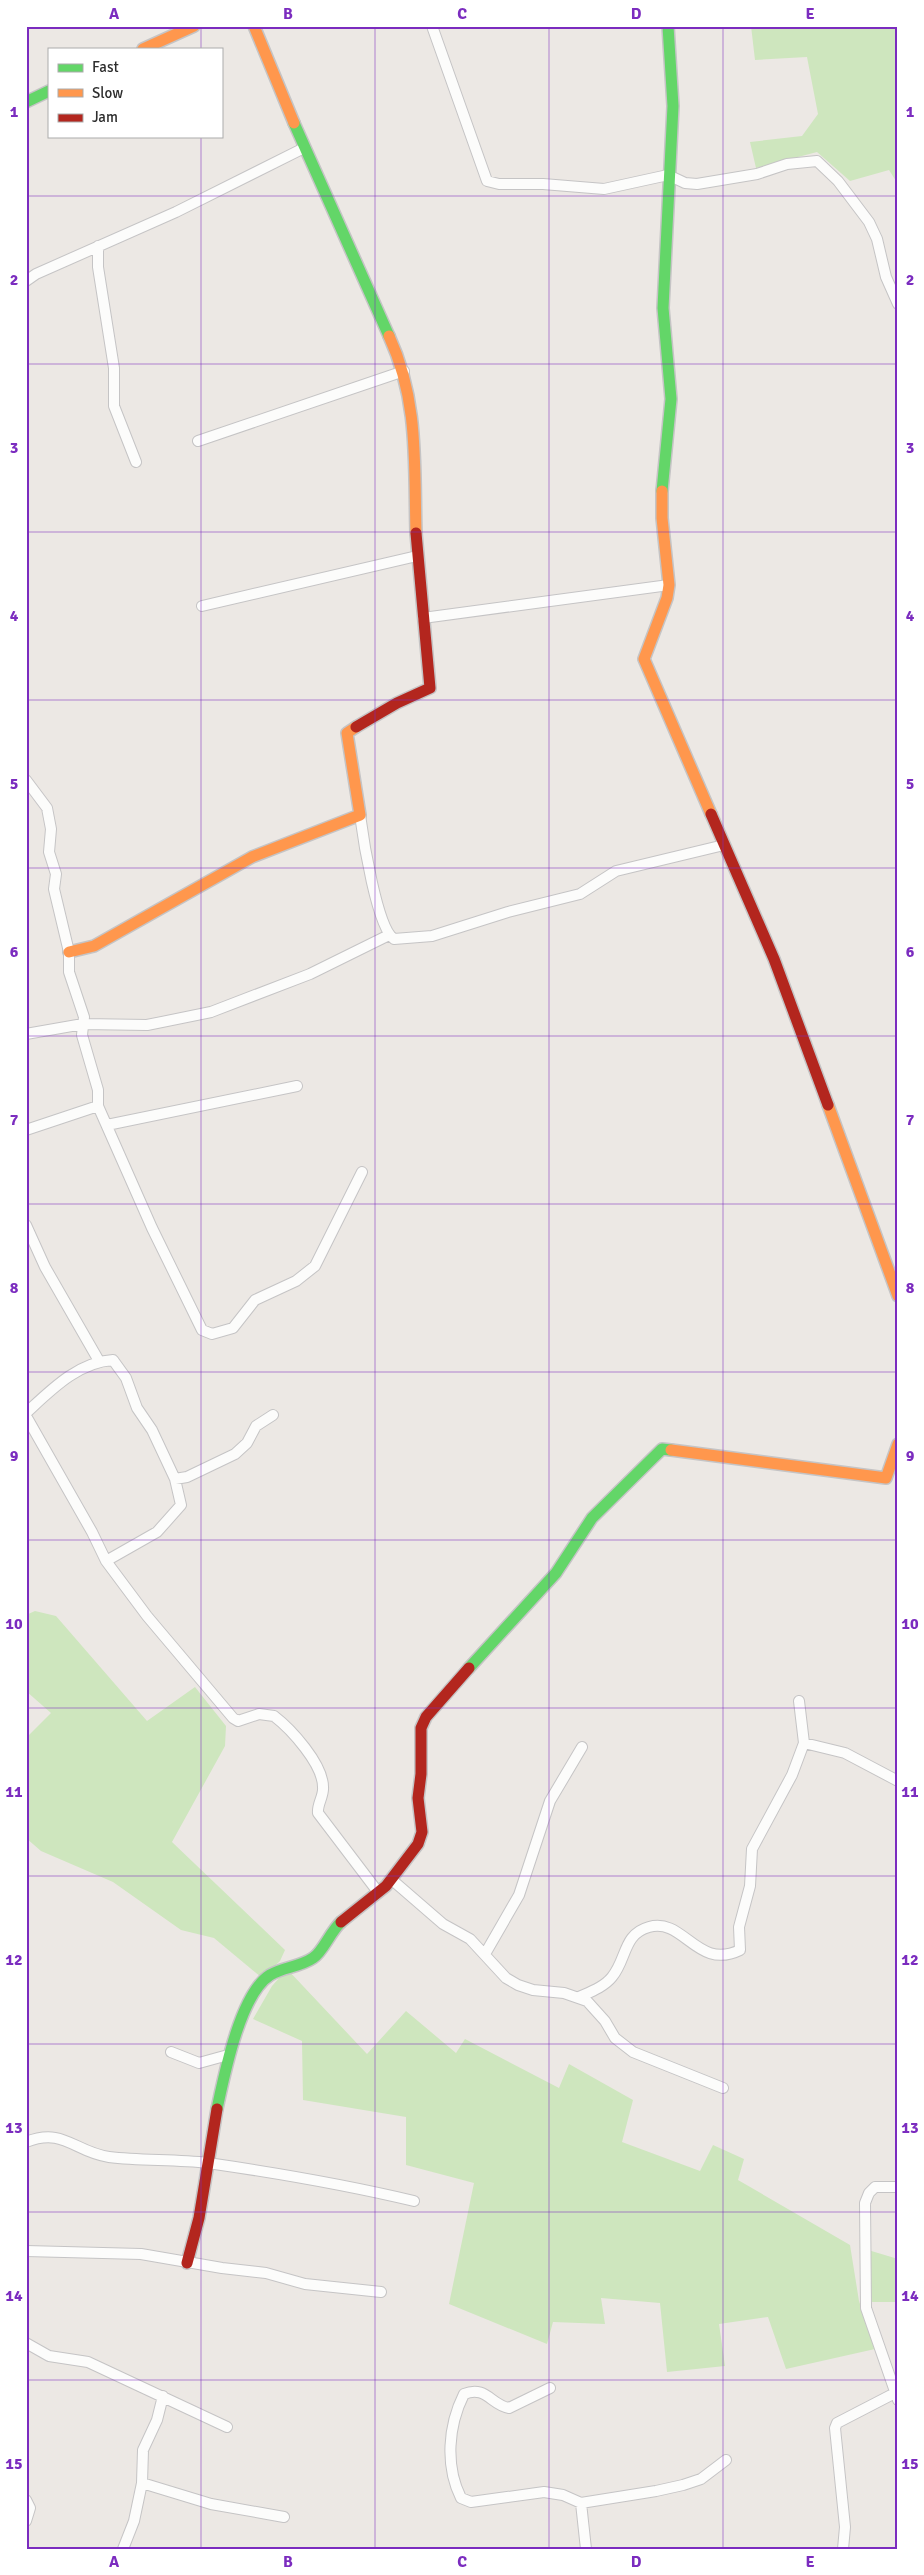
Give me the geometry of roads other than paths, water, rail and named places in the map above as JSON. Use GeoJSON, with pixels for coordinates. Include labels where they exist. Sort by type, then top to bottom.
{"type":"FeatureCollection","features":[{"type":"Feature","properties":{"kind":"street"},"geometry":{"type":"LineString","coordinates":[[254,26],[304,148],[394,344],[404,371],[413,415],[417,556],[430,688],[397,703],[347,734],[363,842],[388,935],[394,939],[432,936],[508,912],[580,894],[616,871],[724,845]]}},
{"type":"Feature","properties":{"kind":"street"},"geometry":{"type":"LineString","coordinates":[[432,26],[487,180],[499,184],[544,184],[604,189],[668,175],[684,183],[697,184],[757,174],[787,164],[819,161],[870,222],[877,240],[886,277],[898,304]]}},
{"type":"Feature","properties":{"kind":"street"},"geometry":{"type":"LineString","coordinates":[[668,26],[673,106],[668,175],[663,308],[671,400],[662,501],[669,585],[667,598],[644,659],[774,959],[898,1296]]}},
{"type":"Feature","properties":{"kind":"street"},"geometry":{"type":"LineString","coordinates":[[145,48],[188,28]]}},
{"type":"Feature","properties":{"kind":"street"},"geometry":{"type":"LineString","coordinates":[[26,102],[48,91]]}},
{"type":"Feature","properties":{"kind":"street"},"geometry":{"type":"LineString","coordinates":[[26,281],[211,195],[304,148]]}},
{"type":"Feature","properties":{"kind":"street"},"geometry":{"type":"LineString","coordinates":[[98,246],[98,267],[114,368],[114,406],[136,462]]}},
{"type":"Feature","properties":{"kind":"street"},"geometry":{"type":"LineString","coordinates":[[198,441],[404,371]]}},
{"type":"Feature","properties":{"kind":"street"},"geometry":{"type":"LineString","coordinates":[[202,606],[417,556]]}},
{"type":"Feature","properties":{"kind":"street"},"geometry":{"type":"LineString","coordinates":[[423,618],[669,585]]}},
{"type":"Feature","properties":{"kind":"street"},"geometry":{"type":"LineString","coordinates":[[26,780],[47,808],[52,830],[49,852],[56,874],[54,889],[69,952],[69,972],[84,1017],[82,1035],[98,1090],[98,1106],[152,1228],[202,1330],[212,1334],[233,1328],[255,1300],[296,1282],[316,1266],[362,1172]]}},
{"type":"Feature","properties":{"kind":"street"},"geometry":{"type":"LineString","coordinates":[[69,952],[94,946],[252,857],[360,815]]}},
{"type":"Feature","properties":{"kind":"street"},"geometry":{"type":"LineString","coordinates":[[26,1034],[83,1024],[146,1025],[211,1012],[310,974],[388,935]]}},
{"type":"Feature","properties":{"kind":"street"},"geometry":{"type":"LineString","coordinates":[[106,1125],[298,1086]]}},
{"type":"Feature","properties":{"kind":"street"},"geometry":{"type":"LineString","coordinates":[[26,1130],[98,1106]]}},
{"type":"Feature","properties":{"kind":"street"},"geometry":{"type":"LineString","coordinates":[[26,1225],[44,1267],[73,1320],[99,1361]]}},
{"type":"Feature","properties":{"kind":"street"},"geometry":{"type":"LineString","coordinates":[[106,1561],[157,1532],[181,1505],[175,1479],[152,1430],[137,1408],[121,1369],[113,1360],[99,1361],[58,1384],[26,1415],[92,1532],[106,1561],[147,1616],[233,1718],[238,1721],[259,1714],[274,1716],[315,1760],[323,1779],[324,1788],[318,1813],[378,1892]]}},
{"type":"Feature","properties":{"kind":"street"},"geometry":{"type":"LineString","coordinates":[[175,1479],[187,1477],[236,1454],[247,1443],[256,1426],[273,1415]]}},
{"type":"Feature","properties":{"kind":"street"},"geometry":{"type":"LineString","coordinates":[[187,2263],[199,2218],[207,2163],[228,2055],[253,1994],[260,1984],[281,1970],[314,1958],[334,1928],[391,1879],[418,1844],[422,1832],[418,1798],[421,1774],[421,1728],[426,1717],[500,1632],[556,1574],[592,1518],[662,1449],[886,1478],[898,1444]]}},
{"type":"Feature","properties":{"kind":"street"},"geometry":{"type":"LineString","coordinates":[[579,1997],[612,1977],[633,1935],[648,1927],[668,1926],[699,1949],[714,1955],[726,1956],[740,1950],[738,1927],[750,1886],[752,1849],[792,1775],[804,1743],[799,1701]]}},
{"type":"Feature","properties":{"kind":"street"},"geometry":{"type":"LineString","coordinates":[[804,1743],[845,1753],[898,1781]]}},
{"type":"Feature","properties":{"kind":"street"},"geometry":{"type":"LineString","coordinates":[[485,1954],[520,1895],[550,1801],[582,1747]]}},
{"type":"Feature","properties":{"kind":"street"},"geometry":{"type":"LineString","coordinates":[[391,1879],[427,1912],[443,1924],[470,1939],[506,1978],[518,1985],[533,1990],[564,1992],[587,2001],[605,2021],[615,2038],[633,2052],[723,2088]]}},
{"type":"Feature","properties":{"kind":"street"},"geometry":{"type":"LineString","coordinates":[[171,2052],[199,2063],[228,2055]]}},
{"type":"Feature","properties":{"kind":"street"},"geometry":{"type":"LineString","coordinates":[[26,2142],[41,2136],[52,2136],[89,2152],[109,2157],[207,2163],[374,2191],[414,2201]]}},
{"type":"Feature","properties":{"kind":"street"},"geometry":{"type":"LineString","coordinates":[[843,2549],[845,2527],[835,2428],[837,2423],[896,2396],[866,2308],[865,2203],[869,2193],[875,2187],[898,2187]]}},
{"type":"Feature","properties":{"kind":"street"},"geometry":{"type":"LineString","coordinates":[[26,2252],[141,2254],[187,2263],[266,2273],[305,2284],[381,2292]]}},
{"type":"Feature","properties":{"kind":"street"},"geometry":{"type":"LineString","coordinates":[[26,2343],[49,2356],[88,2362],[226,2427]]}},
{"type":"Feature","properties":{"kind":"street"},"geometry":{"type":"LineString","coordinates":[[550,2388],[509,2408],[482,2393],[472,2391],[464,2394],[454,2420],[450,2459],[457,2490],[461,2498],[471,2502],[544,2492],[563,2495],[581,2503],[683,2486],[709,2474],[726,2460]]}},
{"type":"Feature","properties":{"kind":"street"},"geometry":{"type":"LineString","coordinates":[[123,2549],[134,2521],[142,2483],[143,2450],[157,2420],[163,2396]]}},
{"type":"Feature","properties":{"kind":"street"},"geometry":{"type":"LineString","coordinates":[[142,2483],[211,2504],[284,2517]]}},
{"type":"Feature","properties":{"kind":"street"},"geometry":{"type":"LineString","coordinates":[[26,2500],[30,2508],[26,2521]]}},
{"type":"Feature","properties":{"kind":"street"},"geometry":{"type":"LineString","coordinates":[[581,2503],[586,2549]]}}]}
